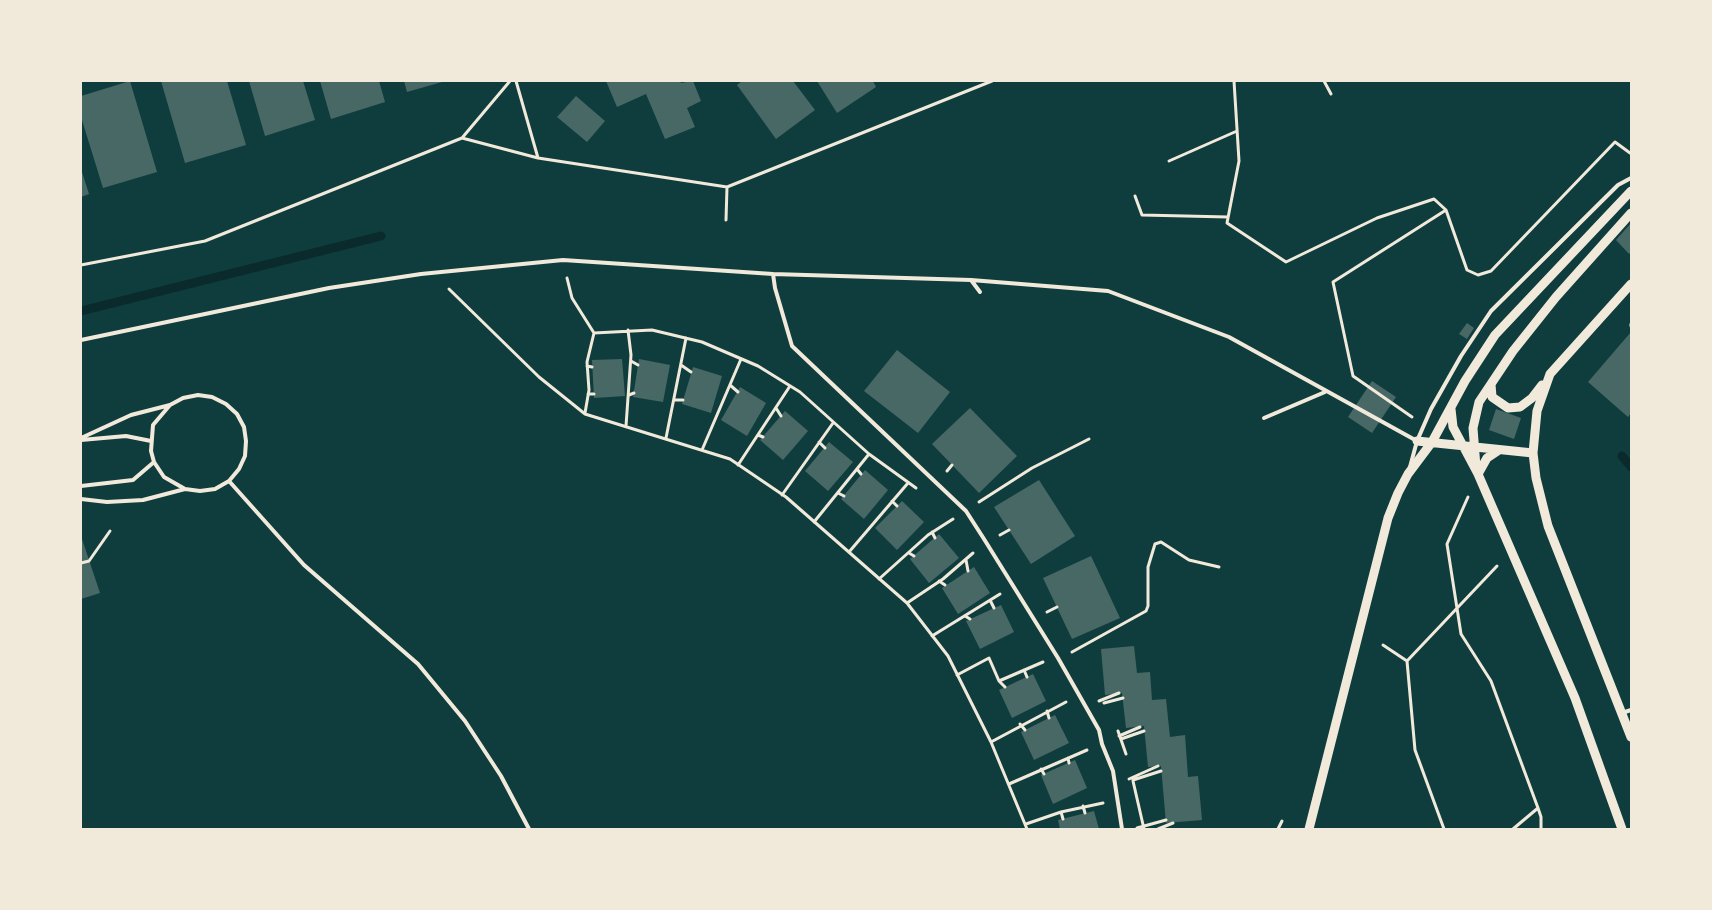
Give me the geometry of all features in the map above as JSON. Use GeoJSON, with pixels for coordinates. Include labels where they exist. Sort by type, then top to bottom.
{"type":"FeatureCollection","features":[{"type":"Feature","properties":{"kind":"street"},"geometry":{"type":"LineString","coordinates":[[1309,829],[1388,518],[1408,474],[1432,442],[1465,381],[1495,335],[1631,191]]}},
{"type":"Feature","properties":{"kind":"street"},"geometry":{"type":"LineString","coordinates":[[1478,474],[1473,447],[1473,428],[1479,402],[1556,297],[1631,213]]}},
{"type":"Feature","properties":{"kind":"street"},"geometry":{"type":"LineString","coordinates":[[1491,384],[1492,398],[1508,408],[1520,407],[1532,398],[1550,374],[1631,284]]}},
{"type":"Feature","properties":{"kind":"street"},"geometry":{"type":"LineString","coordinates":[[1550,374],[1536,411],[1533,453],[1536,478],[1548,526],[1626,711],[1631,737]]}},
{"type":"Feature","properties":{"kind":"street"},"geometry":{"type":"LineString","coordinates":[[1451,408],[1453,427],[1461,446],[1478,474],[1575,698],[1622,829]]}},
{"type":"Feature","properties":{"kind":"street"},"geometry":{"type":"LineString","coordinates":[[1417,441],[1533,453]]}},
{"type":"Feature","properties":{"kind":"street"},"geometry":{"type":"LineString","coordinates":[[1478,474],[1487,458],[1499,450]]}},
{"type":"Feature","properties":{"kind":"lane"},"geometry":{"type":"LineString","coordinates":[[1408,474],[1417,441],[1431,409],[1468,345],[1491,311],[1618,185],[1631,178]]}},
{"type":"Feature","properties":{"kind":"lane"},"geometry":{"type":"LineString","coordinates":[[81,340],[329,288],[420,274],[563,260],[773,274],[971,280],[1108,291],[1229,337],[1417,441]]}},
{"type":"Feature","properties":{"kind":"lane"},"geometry":{"type":"LineString","coordinates":[[773,274],[775,288],[792,346],[966,511],[1089,710],[1113,772],[1122,829]]}},
{"type":"Feature","properties":{"kind":"lane"},"geometry":{"type":"LineString","coordinates":[[971,280],[980,292]]}},
{"type":"Feature","properties":{"kind":"lane"},"geometry":{"type":"LineString","coordinates":[[1264,418],[1326,392]]}},
{"type":"Feature","properties":{"kind":"lane"},"geometry":{"type":"LineString","coordinates":[[81,439],[131,416],[170,405],[183,398],[198,395],[212,397],[226,404],[237,414],[244,427],[246,441],[245,456],[239,470],[229,481],[211,489],[200,491],[185,489],[164,477],[154,462],[151,441],[152,426],[170,405]]}},
{"type":"Feature","properties":{"kind":"lane"},"geometry":{"type":"LineString","coordinates":[[81,439],[126,436],[151,441]]}},
{"type":"Feature","properties":{"kind":"lane"},"geometry":{"type":"LineString","coordinates":[[81,486],[133,480],[154,462]]}},
{"type":"Feature","properties":{"kind":"lane"},"geometry":{"type":"LineString","coordinates":[[229,481],[304,565],[418,664],[465,721],[502,776],[529,829]]}},
{"type":"Feature","properties":{"kind":"lane"},"geometry":{"type":"LineString","coordinates":[[81,499],[107,502],[143,500],[185,489]]}},
{"type":"Feature","properties":{"kind":"path"},"geometry":{"type":"LineString","coordinates":[[81,265],[205,241],[462,138],[510,81]]}},
{"type":"Feature","properties":{"kind":"path"},"geometry":{"type":"LineString","coordinates":[[516,81],[538,158]]}},
{"type":"Feature","properties":{"kind":"path"},"geometry":{"type":"LineString","coordinates":[[462,138],[538,158],[727,187],[992,81]]}},
{"type":"Feature","properties":{"kind":"path"},"geometry":{"type":"LineString","coordinates":[[1234,81],[1239,161],[1227,223],[1286,262],[1378,218],[1434,199],[1446,210],[1467,270],[1478,275],[1491,271],[1615,142],[1630,153]]}},
{"type":"Feature","properties":{"kind":"path"},"geometry":{"type":"LineString","coordinates":[[1324,81],[1331,94]]}},
{"type":"Feature","properties":{"kind":"path"},"geometry":{"type":"LineString","coordinates":[[1169,161],[1237,131]]}},
{"type":"Feature","properties":{"kind":"path"},"geometry":{"type":"LineString","coordinates":[[726,220],[727,187]]}},
{"type":"Feature","properties":{"kind":"path"},"geometry":{"type":"LineString","coordinates":[[1135,196],[1142,215],[1228,217]]}},
{"type":"Feature","properties":{"kind":"path"},"geometry":{"type":"LineString","coordinates":[[1333,282],[1446,210]]}},
{"type":"Feature","properties":{"kind":"path"},"geometry":{"type":"LineString","coordinates":[[567,278],[572,298],[594,333],[587,366],[588,394],[585,414]]}},
{"type":"Feature","properties":{"kind":"path"},"geometry":{"type":"LineString","coordinates":[[449,289],[539,376],[585,414],[730,459],[782,495],[907,604],[948,656],[991,742],[1027,829]]}},
{"type":"Feature","properties":{"kind":"path"},"geometry":{"type":"LineString","coordinates":[[626,426],[631,361],[628,330]]}},
{"type":"Feature","properties":{"kind":"path"},"geometry":{"type":"LineString","coordinates":[[594,333],[652,330],[702,342],[741,359],[800,392],[869,454],[922,492]]}},
{"type":"Feature","properties":{"kind":"path"},"geometry":{"type":"LineString","coordinates":[[666,438],[686,338]]}},
{"type":"Feature","properties":{"kind":"path"},"geometry":{"type":"LineString","coordinates":[[702,450],[741,359]]}},
{"type":"Feature","properties":{"kind":"path"},"geometry":{"type":"LineString","coordinates":[[631,361],[638,365]]}},
{"type":"Feature","properties":{"kind":"path"},"geometry":{"type":"LineString","coordinates":[[681,365],[691,372]]}},
{"type":"Feature","properties":{"kind":"path"},"geometry":{"type":"LineString","coordinates":[[587,366],[592,367]]}},
{"type":"Feature","properties":{"kind":"path"},"geometry":{"type":"LineString","coordinates":[[730,385],[738,392]]}},
{"type":"Feature","properties":{"kind":"path"},"geometry":{"type":"LineString","coordinates":[[738,465],[790,386]]}},
{"type":"Feature","properties":{"kind":"path"},"geometry":{"type":"LineString","coordinates":[[629,395],[634,393]]}},
{"type":"Feature","properties":{"kind":"path"},"geometry":{"type":"LineString","coordinates":[[588,394],[594,394]]}},
{"type":"Feature","properties":{"kind":"path"},"geometry":{"type":"LineString","coordinates":[[674,400],[683,400]]}},
{"type":"Feature","properties":{"kind":"path"},"geometry":{"type":"LineString","coordinates":[[776,408],[781,416]]}},
{"type":"Feature","properties":{"kind":"path"},"geometry":{"type":"LineString","coordinates":[[715,418],[723,417]]}},
{"type":"Feature","properties":{"kind":"path"},"geometry":{"type":"LineString","coordinates":[[782,495],[834,423]]}},
{"type":"Feature","properties":{"kind":"path"},"geometry":{"type":"LineString","coordinates":[[758,435],[763,436]]}},
{"type":"Feature","properties":{"kind":"path"},"geometry":{"type":"LineString","coordinates":[[966,511],[1032,468],[1089,439]]}},
{"type":"Feature","properties":{"kind":"path"},"geometry":{"type":"LineString","coordinates":[[819,442],[825,448]]}},
{"type":"Feature","properties":{"kind":"path"},"geometry":{"type":"LineString","coordinates":[[814,522],[869,454]]}},
{"type":"Feature","properties":{"kind":"path"},"geometry":{"type":"LineString","coordinates":[[802,468],[806,469]]}},
{"type":"Feature","properties":{"kind":"path"},"geometry":{"type":"LineString","coordinates":[[857,469],[861,474]]}},
{"type":"Feature","properties":{"kind":"path"},"geometry":{"type":"LineString","coordinates":[[849,552],[908,483]]}},
{"type":"Feature","properties":{"kind":"path"},"geometry":{"type":"LineString","coordinates":[[838,493],[844,496]]}},
{"type":"Feature","properties":{"kind":"path"},"geometry":{"type":"LineString","coordinates":[[1468,495],[1447,544],[1461,634],[1491,681],[1541,817],[1540,829]]}},
{"type":"Feature","properties":{"kind":"path"},"geometry":{"type":"LineString","coordinates":[[892,501],[897,506]]}},
{"type":"Feature","properties":{"kind":"path"},"geometry":{"type":"LineString","coordinates":[[872,526],[877,526]]}},
{"type":"Feature","properties":{"kind":"path"},"geometry":{"type":"LineString","coordinates":[[879,579],[937,528]]}},
{"type":"Feature","properties":{"kind":"path"},"geometry":{"type":"LineString","coordinates":[[81,563],[89,561],[110,531]]}},
{"type":"Feature","properties":{"kind":"path"},"geometry":{"type":"LineString","coordinates":[[932,532],[935,538]]}},
{"type":"Feature","properties":{"kind":"path"},"geometry":{"type":"LineString","coordinates":[[1080,648],[1146,611],[1148,606],[1148,567],[1155,544],[1161,542],[1188,560],[1219,567]]}},
{"type":"Feature","properties":{"kind":"path"},"geometry":{"type":"LineString","coordinates":[[909,553],[914,556]]}},
{"type":"Feature","properties":{"kind":"path"},"geometry":{"type":"LineString","coordinates":[[907,604],[939,582],[970,557]]}},
{"type":"Feature","properties":{"kind":"path"},"geometry":{"type":"LineString","coordinates":[[966,560],[968,571]]}},
{"type":"Feature","properties":{"kind":"path"},"geometry":{"type":"LineString","coordinates":[[939,582],[945,585]]}},
{"type":"Feature","properties":{"kind":"path"},"geometry":{"type":"LineString","coordinates":[[932,636],[991,599],[994,608]]}},
{"type":"Feature","properties":{"kind":"path"},"geometry":{"type":"LineString","coordinates":[[965,616],[970,619]]}},
{"type":"Feature","properties":{"kind":"path"},"geometry":{"type":"LineString","coordinates":[[1383,645],[1407,661],[1415,750],[1444,829]]}},
{"type":"Feature","properties":{"kind":"path"},"geometry":{"type":"LineString","coordinates":[[958,675],[989,658],[999,681],[1005,687]]}},
{"type":"Feature","properties":{"kind":"path"},"geometry":{"type":"LineString","coordinates":[[999,681],[1042,662]]}},
{"type":"Feature","properties":{"kind":"path"},"geometry":{"type":"LineString","coordinates":[[1024,670],[1026,677]]}},
{"type":"Feature","properties":{"kind":"path"},"geometry":{"type":"LineString","coordinates":[[1111,694],[1109,697],[1119,693]]}},
{"type":"Feature","properties":{"kind":"path"},"geometry":{"type":"LineString","coordinates":[[1104,703],[1123,698]]}},
{"type":"Feature","properties":{"kind":"path"},"geometry":{"type":"LineString","coordinates":[[991,742],[1020,724],[1055,707]]}},
{"type":"Feature","properties":{"kind":"path"},"geometry":{"type":"LineString","coordinates":[[1047,711],[1049,718]]}},
{"type":"Feature","properties":{"kind":"path"},"geometry":{"type":"LineString","coordinates":[[1020,724],[1025,730]]}},
{"type":"Feature","properties":{"kind":"path"},"geometry":{"type":"LineString","coordinates":[[1132,728],[1128,732],[1140,727]]}},
{"type":"Feature","properties":{"kind":"path"},"geometry":{"type":"LineString","coordinates":[[1121,739],[1144,731]]}},
{"type":"Feature","properties":{"kind":"path"},"geometry":{"type":"LineString","coordinates":[[1009,784],[1077,754]]}},
{"type":"Feature","properties":{"kind":"path"},"geometry":{"type":"LineString","coordinates":[[1068,758],[1069,763]]}},
{"type":"Feature","properties":{"kind":"path"},"geometry":{"type":"LineString","coordinates":[[1148,770],[1152,766]]}},
{"type":"Feature","properties":{"kind":"path"},"geometry":{"type":"LineString","coordinates":[[1124,781],[1158,766]]}},
{"type":"Feature","properties":{"kind":"path"},"geometry":{"type":"LineString","coordinates":[[1041,770],[1044,774]]}},
{"type":"Feature","properties":{"kind":"path"},"geometry":{"type":"LineString","coordinates":[[1133,780],[1161,771]]}},
{"type":"Feature","properties":{"kind":"path"},"geometry":{"type":"LineString","coordinates":[[1026,824],[1088,805]]}},
{"type":"Feature","properties":{"kind":"path"},"geometry":{"type":"LineString","coordinates":[[1083,806],[1085,813]]}},
{"type":"Feature","properties":{"kind":"path"},"geometry":{"type":"LineString","coordinates":[[1513,829],[1538,808]]}},
{"type":"Feature","properties":{"kind":"path"},"geometry":{"type":"LineString","coordinates":[[1061,812],[1063,819]]}},
{"type":"Feature","properties":{"kind":"path"},"geometry":{"type":"LineString","coordinates":[[1132,829],[1166,818]]}},
{"type":"Feature","properties":{"kind":"path"},"geometry":{"type":"LineString","coordinates":[[1278,829],[1282,820]]}},
{"type":"Feature","properties":{"kind":"path"},"geometry":{"type":"LineString","coordinates":[[1158,829],[1173,822]]}},
{"type":"Feature","properties":{"kind":"building"},"geometry":{"type":"Polygon","coordinates":[[[130,81],[157,172],[103,188],[81,117],[81,96],[130,81]]]}},
{"type":"Feature","properties":{"kind":"building"},"geometry":{"type":"Polygon","coordinates":[[[161,81],[227,81],[246,145],[185,163],[161,81]]]}},
{"type":"Feature","properties":{"kind":"building"},"geometry":{"type":"Polygon","coordinates":[[[249,81],[303,81],[315,120],[265,136],[249,81]]]}},
{"type":"Feature","properties":{"kind":"building"},"geometry":{"type":"Polygon","coordinates":[[[320,81],[379,81],[385,102],[331,119],[320,81]]]}},
{"type":"Feature","properties":{"kind":"building"},"geometry":{"type":"Polygon","coordinates":[[[404,81],[442,81],[442,82],[407,92],[404,81]]]}},
{"type":"Feature","properties":{"kind":"building"},"geometry":{"type":"Polygon","coordinates":[[[606,81],[680,81],[681,83],[693,81],[701,101],[687,108],[695,127],[665,139],[646,94],[617,107],[606,81]]]}},
{"type":"Feature","properties":{"kind":"building"},"geometry":{"type":"Polygon","coordinates":[[[742,81],[793,81],[815,110],[776,139],[737,85],[742,81]]]}},
{"type":"Feature","properties":{"kind":"building"},"geometry":{"type":"Polygon","coordinates":[[[817,81],[873,81],[876,87],[837,113],[817,81]]]}},
{"type":"Feature","properties":{"kind":"building"},"geometry":{"type":"Polygon","coordinates":[[[576,96],[605,121],[587,142],[557,117],[576,96]]]}},
{"type":"Feature","properties":{"kind":"building"},"geometry":{"type":"Polygon","coordinates":[[[81,173],[89,194],[81,197],[81,173]]]}},
{"type":"Feature","properties":{"kind":"building"},"geometry":{"type":"Polygon","coordinates":[[[1631,223],[1631,252],[1629,254],[1616,240],[1631,223]]]}},
{"type":"Feature","properties":{"kind":"building"},"geometry":{"type":"Polygon","coordinates":[[[1467,323],[1474,328],[1467,339],[1459,334],[1467,323]]]}},
{"type":"Feature","properties":{"kind":"building"},"geometry":{"type":"Polygon","coordinates":[[[1631,332],[1631,413],[1628,417],[1588,382],[1631,332]]]}},
{"type":"Feature","properties":{"kind":"building"},"geometry":{"type":"Polygon","coordinates":[[[897,350],[950,392],[918,433],[864,391],[897,350]]]}},
{"type":"Feature","properties":{"kind":"building"},"geometry":{"type":"Polygon","coordinates":[[[622,359],[625,396],[594,398],[592,360],[622,359]]]}},
{"type":"Feature","properties":{"kind":"building"},"geometry":{"type":"Polygon","coordinates":[[[639,359],[670,365],[663,402],[633,397],[639,359]]]}},
{"type":"Feature","properties":{"kind":"building"},"geometry":{"type":"Polygon","coordinates":[[[693,367],[722,376],[711,413],[682,404],[693,367]]]}},
{"type":"Feature","properties":{"kind":"building"},"geometry":{"type":"Polygon","coordinates":[[[1372,381],[1396,397],[1372,433],[1348,417],[1372,381]]]}},
{"type":"Feature","properties":{"kind":"building"},"geometry":{"type":"Polygon","coordinates":[[[740,387],[766,403],[747,436],[721,420],[740,387]]]}},
{"type":"Feature","properties":{"kind":"building"},"geometry":{"type":"Polygon","coordinates":[[[970,408],[1017,456],[979,493],[932,444],[970,408]]]}},
{"type":"Feature","properties":{"kind":"building"},"geometry":{"type":"Polygon","coordinates":[[[1496,409],[1521,418],[1514,439],[1489,430],[1496,409]]]}},
{"type":"Feature","properties":{"kind":"building"},"geometry":{"type":"Polygon","coordinates":[[[785,411],[808,431],[783,460],[760,440],[785,411]]]}},
{"type":"Feature","properties":{"kind":"building"},"geometry":{"type":"Polygon","coordinates":[[[829,442],[853,462],[828,491],[805,471],[829,442]]]}},
{"type":"Feature","properties":{"kind":"building"},"geometry":{"type":"Polygon","coordinates":[[[865,470],[888,490],[864,519],[841,499],[865,470]]]}},
{"type":"Feature","properties":{"kind":"building"},"geometry":{"type":"Polygon","coordinates":[[[1039,480],[1075,536],[1031,564],[994,507],[1039,480]]]}},
{"type":"Feature","properties":{"kind":"building"},"geometry":{"type":"Polygon","coordinates":[[[902,501],[924,522],[897,550],[875,528],[902,501]]]}},
{"type":"Feature","properties":{"kind":"building"},"geometry":{"type":"Polygon","coordinates":[[[939,534],[959,558],[929,583],[910,559],[939,534]]]}},
{"type":"Feature","properties":{"kind":"building"},"geometry":{"type":"Polygon","coordinates":[[[81,536],[100,593],[81,599],[81,536]]]}},
{"type":"Feature","properties":{"kind":"building"},"geometry":{"type":"Polygon","coordinates":[[[1091,556],[1120,618],[1072,639],[1043,578],[1091,556]]]}},
{"type":"Feature","properties":{"kind":"building"},"geometry":{"type":"Polygon","coordinates":[[[974,567],[990,593],[958,614],[942,588],[974,567]]]}},
{"type":"Feature","properties":{"kind":"building"},"geometry":{"type":"Polygon","coordinates":[[[1001,605],[1014,632],[980,649],[966,621],[1001,605]]]}},
{"type":"Feature","properties":{"kind":"building"},"geometry":{"type":"Polygon","coordinates":[[[1134,646],[1137,673],[1150,672],[1152,700],[1166,699],[1170,737],[1185,735],[1188,777],[1198,776],[1202,820],[1166,823],[1161,766],[1148,767],[1144,726],[1126,728],[1122,693],[1105,695],[1101,649],[1134,646]]]}},
{"type":"Feature","properties":{"kind":"building"},"geometry":{"type":"Polygon","coordinates":[[[1033,674],[1046,701],[1012,718],[999,690],[1033,674]]]}},
{"type":"Feature","properties":{"kind":"building"},"geometry":{"type":"Polygon","coordinates":[[[1055,715],[1069,743],[1034,760],[1021,732],[1055,715]]]}},
{"type":"Feature","properties":{"kind":"building"},"geometry":{"type":"Polygon","coordinates":[[[1075,760],[1087,788],[1053,804],[1041,775],[1075,760]]]}},
{"type":"Feature","properties":{"kind":"building"},"geometry":{"type":"Polygon","coordinates":[[[1094,811],[1099,829],[1060,829],[1058,820],[1094,811]]]}},
{"type":"Feature","properties":{"kind":"waterway"},"geometry":{"type":"LineString","coordinates":[[81,311],[381,236]]}},
{"type":"Feature","properties":{"kind":"waterway"},"geometry":{"type":"LineString","coordinates":[[1622,456],[1631,467]]}}]}
